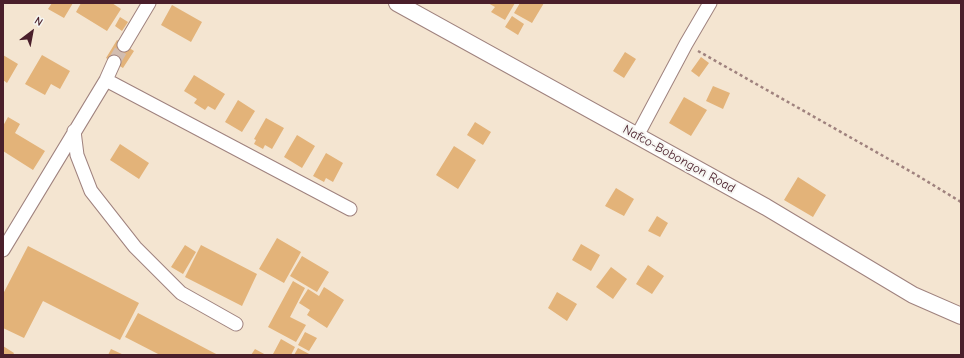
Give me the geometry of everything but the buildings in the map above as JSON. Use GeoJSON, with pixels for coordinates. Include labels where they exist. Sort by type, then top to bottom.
{"type":"FeatureCollection","features":[{"type":"Feature","properties":{"kind":"street"},"geometry":{"type":"LineString","coordinates":[[124,45],[149,3]]}},
{"type":"Feature","properties":{"kind":"street","name":"Nafco-Bobongon Road"},"geometry":{"type":"LineString","coordinates":[[397,3],[766,207],[913,295],[961,316]]}},
{"type":"Feature","properties":{"kind":"street"},"geometry":{"type":"LineString","coordinates":[[637,136],[686,44],[710,3]]}},
{"type":"Feature","properties":{"kind":"street"},"geometry":{"type":"LineString","coordinates":[[3,250],[106,80],[114,62]]}},
{"type":"Feature","properties":{"kind":"street"},"geometry":{"type":"LineString","coordinates":[[106,80],[350,209]]}},
{"type":"Feature","properties":{"kind":"street"},"geometry":{"type":"LineString","coordinates":[[74,131],[77,155],[91,191],[135,247],[181,293],[236,324]]}},
{"type":"Feature","properties":{"kind":"path"},"geometry":{"type":"LineString","coordinates":[[686,44],[915,174],[961,202]]}},
{"type":"Feature","properties":{"kind":"tunnel"},"geometry":{"type":"LineString","coordinates":[[114,62],[124,45]]}}]}
